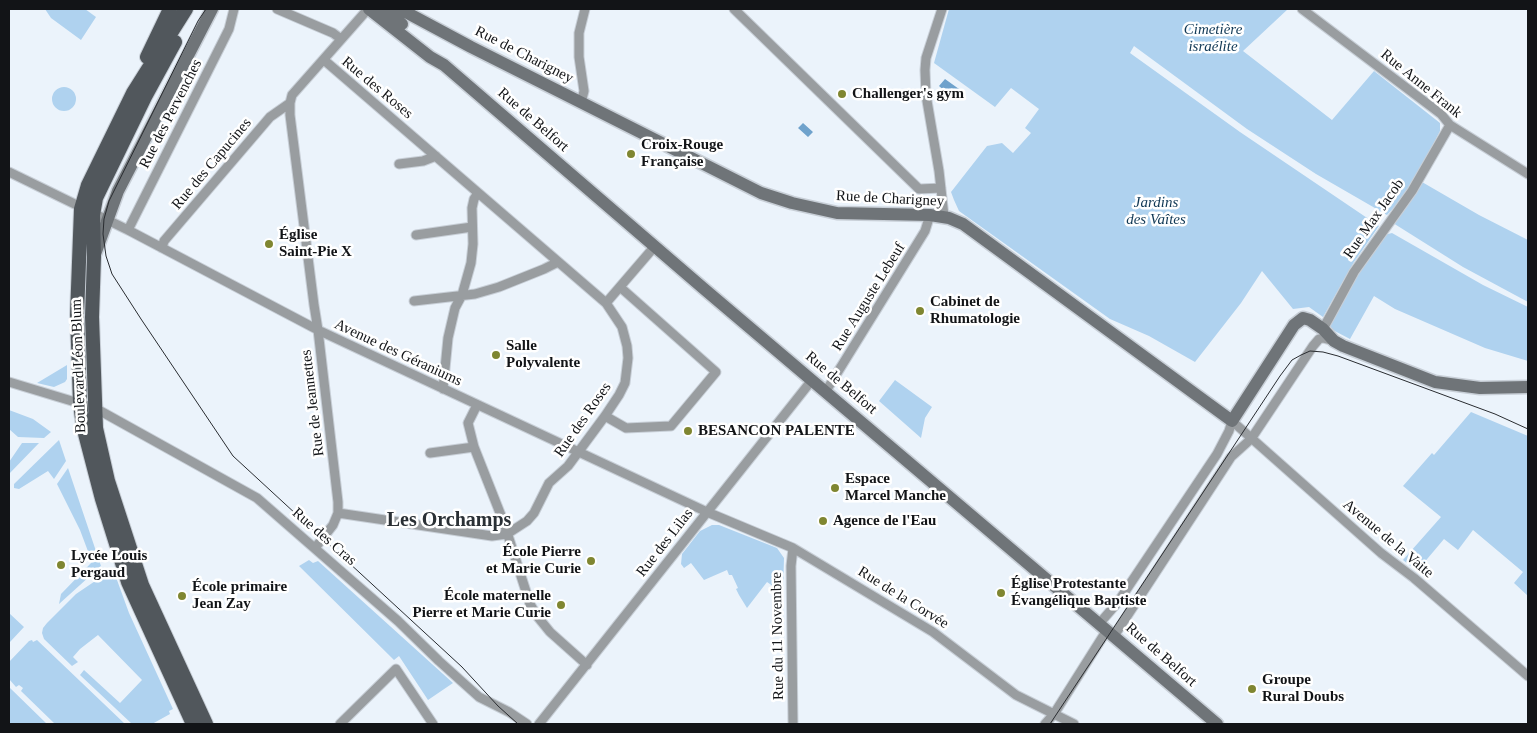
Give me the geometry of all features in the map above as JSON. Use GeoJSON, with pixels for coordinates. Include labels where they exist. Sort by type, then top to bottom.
{"type":"FeatureCollection","features":[{"type":"Feature","properties":{"kind":"main road"},"geometry":{"type":"LineString","coordinates":[[133,93],[144,63],[170,9]]}},
{"type":"Feature","properties":{"kind":"main road","name":"Boulevard Léon Blum"},"geometry":{"type":"LineString","coordinates":[[186,9],[133,93],[88,185],[77,315],[88,406],[108,481],[142,585],[206,724]]}},
{"type":"Feature","properties":{"kind":"main road","name":"Boulevard Léon Blum"},"geometry":{"type":"LineString","coordinates":[[193,9],[145,97],[96,198],[87,212],[94,257],[88,406],[84,426],[102,499],[128,582],[193,724]]}},
{"type":"Feature","properties":{"kind":"main road"},"geometry":{"type":"LineString","coordinates":[[94,257],[118,191],[212,9]]}},
{"type":"Feature","properties":{"kind":"main road","name":"Rue de Belfort"},"geometry":{"type":"LineString","coordinates":[[369,9],[430,57],[444,65],[1217,724]]}},
{"type":"Feature","properties":{"kind":"main road"},"geometry":{"type":"LineString","coordinates":[[377,9],[393,22],[402,15]]}},
{"type":"Feature","properties":{"kind":"main road","name":"Rue de Belfort"},"geometry":{"type":"LineString","coordinates":[[384,9],[402,15],[442,58],[444,65]]}},
{"type":"Feature","properties":{"kind":"main road","name":"Rue de Charigney"},"geometry":{"type":"LineString","coordinates":[[402,15],[761,193],[792,203],[837,213],[944,216],[963,224],[1232,421]]}},
{"type":"Feature","properties":{"kind":"main road"},"geometry":{"type":"LineString","coordinates":[[1232,421],[1299,320],[1303,318],[1310,320],[1323,329],[1334,341],[1435,382],[1480,388],[1528,386]]}},
{"type":"Feature","properties":{"kind":"street","name":"Rue des Pervenches"},"geometry":{"type":"LineString","coordinates":[[128,230],[229,29],[234,9]]}},
{"type":"Feature","properties":{"kind":"street"},"geometry":{"type":"LineString","coordinates":[[277,9],[333,33],[341,39]]}},
{"type":"Feature","properties":{"kind":"street"},"geometry":{"type":"LineString","coordinates":[[290,103],[292,95],[369,9]]}},
{"type":"Feature","properties":{"kind":"street"},"geometry":{"type":"LineString","coordinates":[[581,103],[584,91],[579,57],[579,33],[585,9]]}},
{"type":"Feature","properties":{"kind":"street"},"geometry":{"type":"LineString","coordinates":[[734,9],[919,189],[941,188]]}},
{"type":"Feature","properties":{"kind":"street"},"geometry":{"type":"LineString","coordinates":[[942,9],[924,70],[944,216]]}},
{"type":"Feature","properties":{"kind":"street","name":"Rue Anne Frank"},"geometry":{"type":"LineString","coordinates":[[1302,9],[1441,114],[1450,125],[1528,174]]}},
{"type":"Feature","properties":{"kind":"street","name":"Rue des Roses"},"geometry":{"type":"LineString","coordinates":[[324,60],[606,303],[622,327],[628,358],[625,383],[619,395],[568,466],[549,483],[534,513],[507,534]]}},
{"type":"Feature","properties":{"kind":"street","name":"Rue des Capucines"},"geometry":{"type":"LineString","coordinates":[[162,248],[164,241],[270,117],[290,103]]}},
{"type":"Feature","properties":{"kind":"street","name":"Rue de Jeannettes"},"geometry":{"type":"LineString","coordinates":[[290,103],[311,285],[337,482],[338,514]]}},
{"type":"Feature","properties":{"kind":"street","name":"Rue Max Jacob"},"geometry":{"type":"LineString","coordinates":[[1323,329],[1354,272],[1412,191],[1450,125]]}},
{"type":"Feature","properties":{"kind":"street"},"geometry":{"type":"LineString","coordinates":[[399,164],[423,161],[436,156]]}},
{"type":"Feature","properties":{"kind":"street","name":"Avenue des Géraniums"},"geometry":{"type":"LineString","coordinates":[[9,172],[87,212],[128,230],[318,330],[707,512]]}},
{"type":"Feature","properties":{"kind":"street"},"geometry":{"type":"LineString","coordinates":[[444,389],[448,338],[455,308],[462,295],[471,263],[474,199],[478,193]]}},
{"type":"Feature","properties":{"kind":"street","name":"Rue Auguste Lebeuf"},"geometry":{"type":"LineString","coordinates":[[826,392],[925,231],[930,215]]}},
{"type":"Feature","properties":{"kind":"street"},"geometry":{"type":"LineString","coordinates":[[416,235],[472,227]]}},
{"type":"Feature","properties":{"kind":"street"},"geometry":{"type":"LineString","coordinates":[[606,303],[655,246]]}},
{"type":"Feature","properties":{"kind":"street"},"geometry":{"type":"LineString","coordinates":[[414,302],[475,294],[499,287],[558,262]]}},
{"type":"Feature","properties":{"kind":"street"},"geometry":{"type":"LineString","coordinates":[[605,416],[626,428],[671,426],[716,372],[620,288]]}},
{"type":"Feature","properties":{"kind":"street"},"geometry":{"type":"LineString","coordinates":[[1045,724],[1054,714],[1106,630],[1231,457],[1251,439],[1319,339],[1323,338],[1334,341]]}},
{"type":"Feature","properties":{"kind":"street","name":"Rue des Lilas"},"geometry":{"type":"LineString","coordinates":[[539,724],[812,380]]}},
{"type":"Feature","properties":{"kind":"street","name":"Rue des Cras"},"geometry":{"type":"LineString","coordinates":[[9,382],[88,406],[258,498],[398,621],[479,697],[509,712],[527,724]]}},
{"type":"Feature","properties":{"kind":"street"},"geometry":{"type":"LineString","coordinates":[[477,405],[468,423],[474,447],[507,534],[530,604],[550,632],[586,664]]}},
{"type":"Feature","properties":{"kind":"street"},"geometry":{"type":"LineString","coordinates":[[1106,630],[1118,602],[1217,454],[1232,421]]}},
{"type":"Feature","properties":{"kind":"street","name":"Avenue de la Vaite"},"geometry":{"type":"LineString","coordinates":[[1232,421],[1375,548],[1414,578],[1528,676]]}},
{"type":"Feature","properties":{"kind":"street"},"geometry":{"type":"LineString","coordinates":[[430,453],[474,447]]}},
{"type":"Feature","properties":{"kind":"street","name":"Rue de la Corvée"},"geometry":{"type":"LineString","coordinates":[[707,512],[794,548],[933,632],[1016,695],[1074,724]]}},
{"type":"Feature","properties":{"kind":"street"},"geometry":{"type":"LineString","coordinates":[[315,548],[333,525],[338,514],[492,536],[507,534]]}},
{"type":"Feature","properties":{"kind":"street","name":"Rue du 11 Novembre"},"geometry":{"type":"LineString","coordinates":[[793,724],[791,566],[794,548]]}},
{"type":"Feature","properties":{"kind":"street"},"geometry":{"type":"LineString","coordinates":[[340,724],[396,668],[433,724]]}},
{"type":"Feature","properties":{"kind":"green space"},"geometry":{"type":"Polygon","coordinates":[[[45,9],[85,9],[96,17],[81,40],[51,18],[45,9]]]}},
{"type":"Feature","properties":{"kind":"green space","name":"Jardins des Vaîtes"},"geometry":{"type":"Polygon","coordinates":[[[949,9],[1288,9],[1243,51],[1332,120],[1374,71],[1440,123],[1440,131],[1414,182],[1387,215],[1316,174],[1247,129],[1134,46],[1130,53],[1240,132],[1379,226],[1354,262],[1323,317],[1309,307],[1293,309],[1262,271],[1241,303],[1195,362],[1149,336],[1110,319],[959,211],[951,192],[987,146],[1002,143],[1013,153],[1031,133],[1025,128],[1039,109],[1011,88],[995,107],[934,63],[949,9]]]}},
{"type":"Feature","properties":{"kind":"green space"},"geometry":{"type":"Polygon","coordinates":[[[64,87],[69,88],[75,94],[75,104],[69,110],[64,111],[59,110],[53,104],[52,99],[53,94],[59,88],[64,87]]]}},
{"type":"Feature","properties":{"kind":"green space"},"geometry":{"type":"Polygon","coordinates":[[[1422,182],[1479,215],[1528,240],[1528,302],[1463,267],[1393,223],[1422,182]]]}},
{"type":"Feature","properties":{"kind":"green space"},"geometry":{"type":"Polygon","coordinates":[[[1392,233],[1483,285],[1528,307],[1528,361],[1485,348],[1395,309],[1374,296],[1350,339],[1325,326],[1367,257],[1384,235],[1392,233]]]}},
{"type":"Feature","properties":{"kind":"green space"},"geometry":{"type":"Polygon","coordinates":[[[67,365],[67,379],[65,382],[54,387],[37,383],[67,365]]]}},
{"type":"Feature","properties":{"kind":"green space"},"geometry":{"type":"Polygon","coordinates":[[[895,380],[932,407],[925,418],[921,438],[879,401],[895,380]]]}},
{"type":"Feature","properties":{"kind":"green space"},"geometry":{"type":"Polygon","coordinates":[[[9,410],[33,419],[51,432],[44,438],[18,437],[9,429],[9,410]]]}},
{"type":"Feature","properties":{"kind":"green space"},"geometry":{"type":"Polygon","coordinates":[[[1471,412],[1528,436],[1528,596],[1514,583],[1523,572],[1473,530],[1458,550],[1444,539],[1417,571],[1403,560],[1441,517],[1403,486],[1432,453],[1434,455],[1471,412]]]}},
{"type":"Feature","properties":{"kind":"green space"},"geometry":{"type":"Polygon","coordinates":[[[59,440],[66,461],[54,479],[48,471],[19,489],[14,488],[14,484],[59,440]]]}},
{"type":"Feature","properties":{"kind":"green space"},"geometry":{"type":"Polygon","coordinates":[[[22,443],[39,443],[9,474],[9,462],[22,443]]]}},
{"type":"Feature","properties":{"kind":"green space"},"geometry":{"type":"Polygon","coordinates":[[[68,468],[101,566],[59,604],[61,594],[92,562],[80,530],[57,484],[68,468]]]}},
{"type":"Feature","properties":{"kind":"green space"},"geometry":{"type":"Polygon","coordinates":[[[712,525],[719,525],[777,548],[784,558],[783,593],[767,582],[747,608],[736,589],[738,588],[732,575],[729,575],[727,570],[704,580],[691,563],[684,568],[681,564],[682,554],[700,531],[712,525]]]}},
{"type":"Feature","properties":{"kind":"green space"},"geometry":{"type":"Polygon","coordinates":[[[309,560],[313,563],[318,561],[453,683],[428,700],[399,656],[394,660],[299,566],[309,560]]]}},
{"type":"Feature","properties":{"kind":"green space"},"geometry":{"type":"Polygon","coordinates":[[[113,569],[129,613],[173,709],[169,711],[170,714],[152,724],[132,724],[80,675],[84,670],[120,703],[142,680],[98,635],[73,657],[78,662],[72,666],[44,639],[42,633],[47,623],[76,594],[113,569]]]}},
{"type":"Feature","properties":{"kind":"green space"},"geometry":{"type":"Polygon","coordinates":[[[9,613],[24,627],[10,642],[9,640],[9,613]]]}},
{"type":"Feature","properties":{"kind":"green space"},"geometry":{"type":"Polygon","coordinates":[[[32,640],[33,642],[37,640],[125,724],[55,724],[21,691],[23,688],[19,685],[16,687],[9,679],[9,662],[32,640]]]}},
{"type":"Feature","properties":{"kind":"green space"},"geometry":{"type":"Polygon","coordinates":[[[9,687],[47,724],[9,724],[9,687]]]}},
{"type":"Feature","properties":{"kind":"shaded area"},"geometry":{"type":"Polygon","coordinates":[[[945,79],[959,89],[952,97],[939,86],[945,79]]]}},
{"type":"Feature","properties":{"kind":"shaded area"},"geometry":{"type":"Polygon","coordinates":[[[803,123],[813,132],[808,137],[798,128],[803,123]]]}},
{"type":"Feature","properties":{"kind":"tram line"},"geometry":{"type":"LineString","coordinates":[[206,9],[198,21],[109,201],[104,219],[103,234],[106,256],[112,274],[233,456],[462,667],[498,706],[518,724]]}},
{"type":"Feature","properties":{"kind":"tram line"},"geometry":{"type":"LineString","coordinates":[[1050,724],[1292,360],[1310,351],[1338,356],[1495,414],[1528,429]]}},
{"type":"Feature","properties":{"kind":"place","name":"Challenger's gym"},"geometry":{"type":"Point","coordinates":[842,94]}},
{"type":"Feature","properties":{"kind":"place","name":"Croix-Rouge Française"},"geometry":{"type":"Point","coordinates":[631,154]}},
{"type":"Feature","properties":{"kind":"place","name":"Église Saint-Pie X"},"geometry":{"type":"Point","coordinates":[269,244]}},
{"type":"Feature","properties":{"kind":"place","name":"Cabinet de Rhumatologie"},"geometry":{"type":"Point","coordinates":[920,311]}},
{"type":"Feature","properties":{"kind":"place","name":"Salle Polyvalente"},"geometry":{"type":"Point","coordinates":[496,355]}},
{"type":"Feature","properties":{"kind":"place","name":"BESANCON PALENTE"},"geometry":{"type":"Point","coordinates":[688,431]}},
{"type":"Feature","properties":{"kind":"place","name":"Espace Marcel Manche"},"geometry":{"type":"Point","coordinates":[835,488]}},
{"type":"Feature","properties":{"kind":"place","name":"Agence de l'Eau"},"geometry":{"type":"Point","coordinates":[823,521]}},
{"type":"Feature","properties":{"kind":"place","name":"École Pierre et Marie Curie"},"geometry":{"type":"Point","coordinates":[591,561]}},
{"type":"Feature","properties":{"kind":"place","name":"Lycée Louis Pergaud"},"geometry":{"type":"Point","coordinates":[61,565]}},
{"type":"Feature","properties":{"kind":"place","name":"Église Protestante Évangélique Baptiste"},"geometry":{"type":"Point","coordinates":[1001,593]}},
{"type":"Feature","properties":{"kind":"place","name":"École primaire Jean Zay"},"geometry":{"type":"Point","coordinates":[182,596]}},
{"type":"Feature","properties":{"kind":"place","name":"École maternelle Pierre et Marie Curie"},"geometry":{"type":"Point","coordinates":[561,605]}},
{"type":"Feature","properties":{"kind":"place","name":"Groupe Rural Doubs"},"geometry":{"type":"Point","coordinates":[1252,689]}},
{"type":"Feature","properties":{"kind":"district","name":"Les Orchamps"},"geometry":{"type":"Point","coordinates":[449,521]}},
{"type":"Feature","properties":{"kind":"park label","name":"Cimetière israélite"},"geometry":{"type":"Point","coordinates":[1213,38]}}]}
